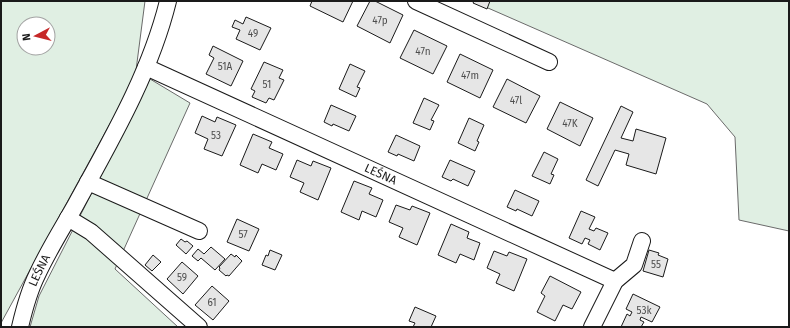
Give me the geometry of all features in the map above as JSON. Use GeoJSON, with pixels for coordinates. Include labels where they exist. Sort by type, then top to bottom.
{"type":"FeatureCollection","features":[{"type":"Feature","properties":{"kind":"street","name":"LEŚNA"},"geometry":{"type":"LineString","coordinates":[[20,327],[36,276],[124,115],[146,67],[164,17],[168,1]]}},
{"type":"Feature","properties":{"kind":"street"},"geometry":{"type":"LineString","coordinates":[[416,1],[549,62]]}},
{"type":"Feature","properties":{"kind":"street","name":"LEŚNA"},"geometry":{"type":"LineString","coordinates":[[146,67],[614,281]]}},
{"type":"Feature","properties":{"kind":"street"},"geometry":{"type":"LineString","coordinates":[[88,182],[198,232]]}},
{"type":"Feature","properties":{"kind":"street"},"geometry":{"type":"LineString","coordinates":[[68,218],[91,232],[199,327]]}},
{"type":"Feature","properties":{"kind":"street"},"geometry":{"type":"LineString","coordinates":[[592,327],[614,281],[634,265],[642,241]]}},
{"type":"Feature","properties":{"kind":"green space"},"geometry":{"type":"Polygon","coordinates":[[[1,1],[145,1],[135,78],[1,323],[1,1]]]}},
{"type":"Feature","properties":{"kind":"green space"},"geometry":{"type":"Polygon","coordinates":[[[472,1],[789,1],[789,231],[739,220],[735,137],[707,104],[472,1]]]}},
{"type":"Feature","properties":{"kind":"green space"},"geometry":{"type":"Polygon","coordinates":[[[150,79],[190,103],[115,269],[178,327],[30,327],[39,296],[150,79]]]}},
{"type":"Feature","properties":{"kind":"building"},"geometry":{"type":"Polygon","coordinates":[[[312,1],[353,1],[343,22],[310,6],[312,1]]]}},
{"type":"Feature","properties":{"kind":"building"},"geometry":{"type":"Polygon","coordinates":[[[370,1],[375,1],[403,15],[390,43],[357,26],[370,1]]]}},
{"type":"Feature","properties":{"kind":"building"},"geometry":{"type":"Polygon","coordinates":[[[474,1],[490,1],[487,9],[473,3],[474,1]]]}},
{"type":"Feature","properties":{"kind":"building"},"geometry":{"type":"Polygon","coordinates":[[[246,17],[271,28],[260,50],[236,39],[240,30],[232,27],[235,20],[243,24],[246,17]]]}},
{"type":"Feature","properties":{"kind":"building"},"geometry":{"type":"Polygon","coordinates":[[[414,30],[447,46],[433,74],[400,58],[414,30]]]}},
{"type":"Feature","properties":{"kind":"building"},"geometry":{"type":"Polygon","coordinates":[[[213,46],[243,61],[231,86],[206,74],[214,58],[209,55],[213,46]]]}},
{"type":"Feature","properties":{"kind":"building"},"geometry":{"type":"Polygon","coordinates":[[[460,54],[493,70],[480,98],[447,82],[460,54]]]}},
{"type":"Feature","properties":{"kind":"building"},"geometry":{"type":"Polygon","coordinates":[[[264,62],[283,70],[279,78],[284,80],[274,100],[269,98],[266,103],[252,97],[255,91],[251,89],[264,62]]]}},
{"type":"Feature","properties":{"kind":"building"},"geometry":{"type":"Polygon","coordinates":[[[350,64],[365,71],[357,87],[360,88],[356,97],[339,89],[350,64]]]}},
{"type":"Feature","properties":{"kind":"building"},"geometry":{"type":"Polygon","coordinates":[[[507,79],[540,96],[526,123],[493,107],[507,79]]]}},
{"type":"Feature","properties":{"kind":"building"},"geometry":{"type":"Polygon","coordinates":[[[424,98],[439,105],[431,120],[434,121],[430,130],[413,123],[424,98]]]}},
{"type":"Feature","properties":{"kind":"building"},"geometry":{"type":"Polygon","coordinates":[[[560,102],[593,118],[580,146],[547,129],[560,102]]]}},
{"type":"Feature","properties":{"kind":"building"},"geometry":{"type":"Polygon","coordinates":[[[331,105],[356,116],[349,131],[324,122],[331,105]]]}},
{"type":"Feature","properties":{"kind":"building"},"geometry":{"type":"Polygon","coordinates":[[[621,106],[633,112],[621,138],[633,141],[636,129],[666,138],[656,174],[626,165],[629,154],[615,150],[598,186],[586,180],[621,106]]]}},
{"type":"Feature","properties":{"kind":"building"},"geometry":{"type":"Polygon","coordinates":[[[202,116],[215,122],[217,117],[236,125],[222,156],[204,149],[208,139],[195,133],[202,116]]]}},
{"type":"Feature","properties":{"kind":"building"},"geometry":{"type":"Polygon","coordinates":[[[469,118],[484,125],[477,141],[479,142],[475,151],[458,143],[469,118]]]}},
{"type":"Feature","properties":{"kind":"building"},"geometry":{"type":"Polygon","coordinates":[[[253,134],[272,142],[269,148],[283,154],[276,170],[262,164],[258,173],[240,165],[253,134]]]}},
{"type":"Feature","properties":{"kind":"building"},"geometry":{"type":"Polygon","coordinates":[[[396,135],[420,146],[414,161],[398,154],[397,156],[388,152],[396,135]]]}},
{"type":"Feature","properties":{"kind":"building"},"geometry":{"type":"Polygon","coordinates":[[[544,152],[558,159],[551,174],[554,175],[550,184],[532,176],[544,152]]]}},
{"type":"Feature","properties":{"kind":"building"},"geometry":{"type":"Polygon","coordinates":[[[297,160],[311,166],[313,161],[331,168],[318,200],[300,192],[304,183],[290,177],[297,160]]]}},
{"type":"Feature","properties":{"kind":"building"},"geometry":{"type":"Polygon","coordinates":[[[450,160],[475,171],[468,186],[453,179],[451,181],[442,177],[450,160]]]}},
{"type":"Feature","properties":{"kind":"building"},"geometry":{"type":"Polygon","coordinates":[[[354,181],[372,188],[369,194],[383,200],[376,217],[362,211],[359,220],[341,212],[354,181]]]}},
{"type":"Feature","properties":{"kind":"building"},"geometry":{"type":"Polygon","coordinates":[[[515,190],[539,201],[532,216],[517,209],[516,211],[507,207],[515,190]]]}},
{"type":"Feature","properties":{"kind":"building"},"geometry":{"type":"Polygon","coordinates":[[[396,205],[410,210],[412,206],[430,213],[417,245],[399,237],[403,228],[389,222],[396,205]]]}},
{"type":"Feature","properties":{"kind":"building"},"geometry":{"type":"Polygon","coordinates":[[[581,211],[595,217],[589,229],[594,231],[596,228],[608,233],[600,250],[588,244],[590,240],[585,238],[582,244],[569,238],[581,211]]]}},
{"type":"Feature","properties":{"kind":"building"},"geometry":{"type":"Polygon","coordinates":[[[237,219],[259,229],[249,251],[227,242],[237,219]]]}},
{"type":"Feature","properties":{"kind":"building"},"geometry":{"type":"Polygon","coordinates":[[[451,224],[469,232],[467,238],[480,243],[474,260],[460,254],[456,263],[438,255],[451,224]]]}},
{"type":"Feature","properties":{"kind":"building"},"geometry":{"type":"Polygon","coordinates":[[[181,239],[185,242],[187,241],[193,246],[186,254],[176,245],[181,239]]]}},
{"type":"Feature","properties":{"kind":"building"},"geometry":{"type":"Polygon","coordinates":[[[211,247],[225,259],[215,270],[201,258],[198,261],[192,256],[198,249],[204,254],[211,247]]]}},
{"type":"Feature","properties":{"kind":"building"},"geometry":{"type":"Polygon","coordinates":[[[270,250],[282,255],[275,270],[262,265],[270,250]]]}},
{"type":"Feature","properties":{"kind":"building"},"geometry":{"type":"Polygon","coordinates":[[[649,250],[659,253],[658,255],[668,259],[663,277],[643,271],[649,250]]]}},
{"type":"Feature","properties":{"kind":"building"},"geometry":{"type":"Polygon","coordinates":[[[494,251],[507,256],[509,252],[527,259],[514,291],[496,283],[500,274],[487,268],[494,251]]]}},
{"type":"Feature","properties":{"kind":"building"},"geometry":{"type":"Polygon","coordinates":[[[231,254],[235,257],[236,255],[242,261],[229,276],[226,276],[219,270],[219,267],[231,254]]]}},
{"type":"Feature","properties":{"kind":"building"},"geometry":{"type":"Polygon","coordinates":[[[153,255],[161,262],[152,271],[145,265],[153,255]]]}},
{"type":"Feature","properties":{"kind":"building"},"geometry":{"type":"Polygon","coordinates":[[[182,262],[198,276],[183,294],[167,279],[182,262]]]}},
{"type":"Feature","properties":{"kind":"building"},"geometry":{"type":"Polygon","coordinates":[[[550,276],[581,292],[572,309],[563,305],[555,321],[537,312],[545,296],[541,293],[550,276]]]}},
{"type":"Feature","properties":{"kind":"building"},"geometry":{"type":"Polygon","coordinates":[[[212,286],[229,301],[213,320],[195,305],[212,286]]]}},
{"type":"Feature","properties":{"kind":"building"},"geometry":{"type":"Polygon","coordinates":[[[633,294],[660,307],[652,322],[641,317],[640,320],[644,322],[641,327],[621,327],[627,314],[630,316],[632,312],[626,309],[633,294]]]}},
{"type":"Feature","properties":{"kind":"building"},"geometry":{"type":"Polygon","coordinates":[[[415,307],[436,316],[431,327],[413,327],[415,323],[409,321],[415,307]]]}}]}
